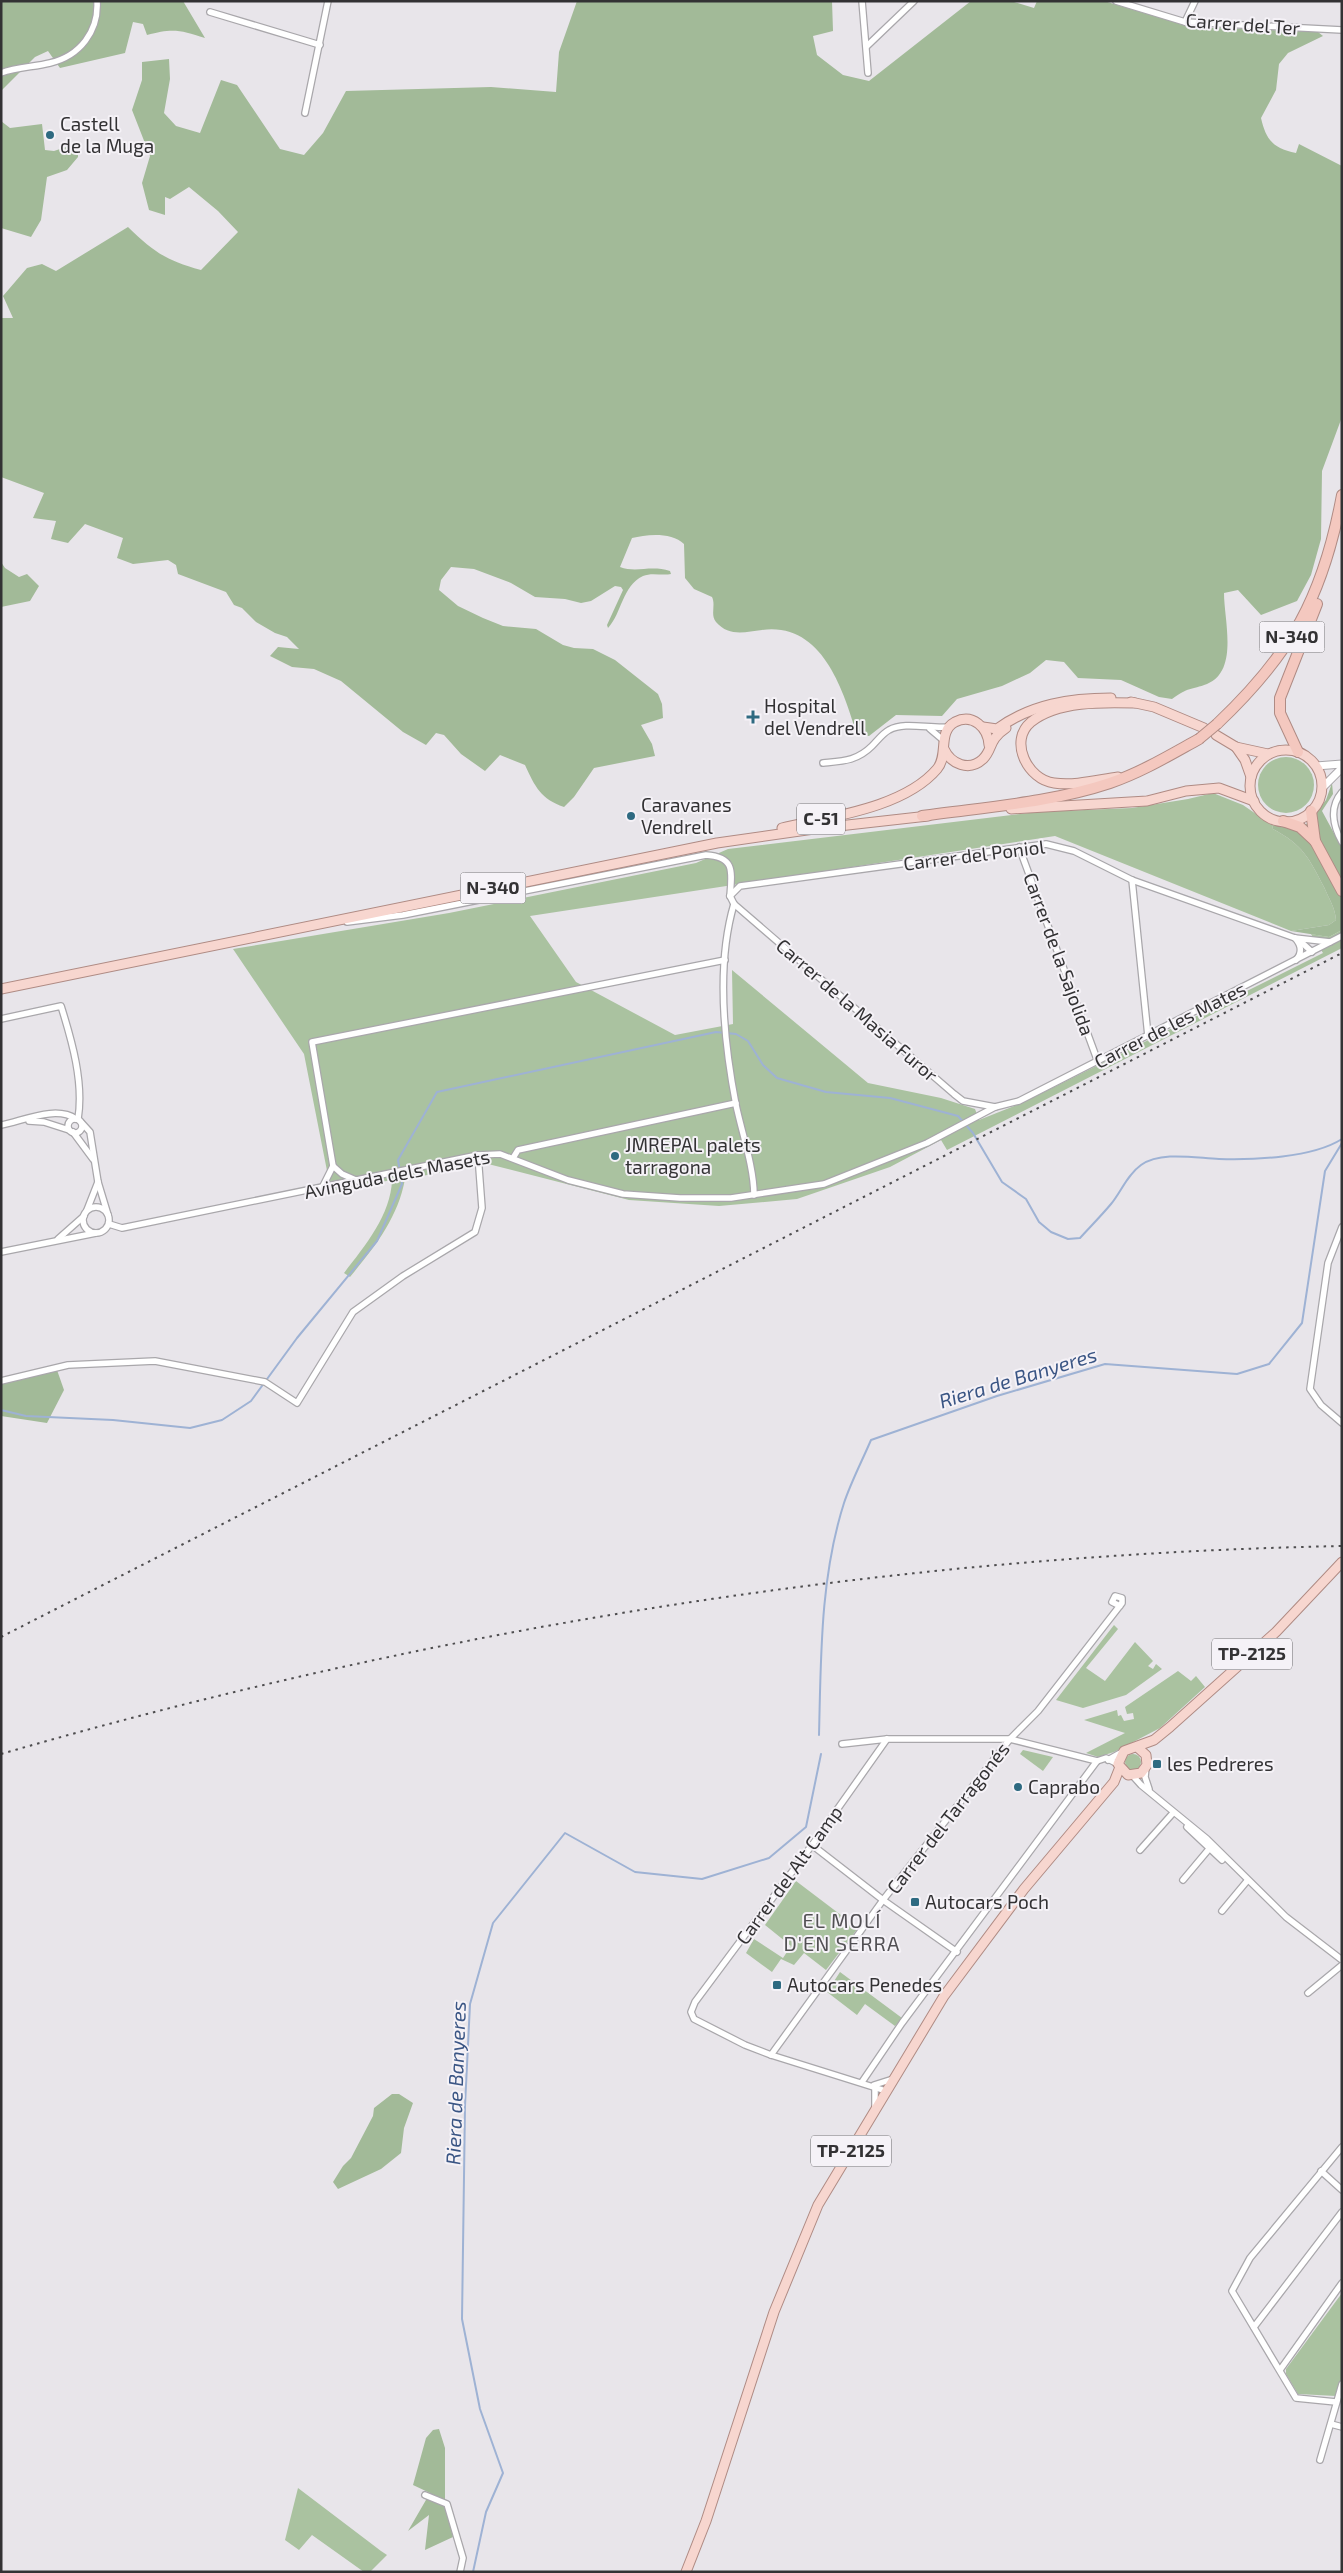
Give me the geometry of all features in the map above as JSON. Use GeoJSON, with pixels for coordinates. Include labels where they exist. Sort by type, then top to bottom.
{"type":"FeatureCollection","features":[{"type":"Feature","properties":{"kind":"highway","name":"N-340"},"geometry":{"type":"LineString","coordinates":[[922,816],[1073,794],[1131,775],[1217,729],[1272,667],[1291,639],[1317,589],[1335,532],[1342,495]]}},
{"type":"Feature","properties":{"kind":"highway"},"geometry":{"type":"LineString","coordinates":[[1298,752],[1280,713],[1280,698],[1323,587],[1336,544],[1335,532]]}},
{"type":"Feature","properties":{"kind":"highway"},"geometry":{"type":"LineString","coordinates":[[1311,811],[1315,841]]}},
{"type":"Feature","properties":{"kind":"highway"},"geometry":{"type":"LineString","coordinates":[[1283,821],[1300,828],[1315,841],[1342,891]]}},
{"type":"Feature","properties":{"kind":"main road"},"geometry":{"type":"LineString","coordinates":[[1135,703],[1084,701],[1036,713],[999,732],[989,745],[983,759],[969,766],[953,762],[944,745],[949,727],[955,722],[970,720],[983,727],[997,729],[1008,721],[1034,709],[1063,701],[1112,698],[1154,707],[1204,728]]}},
{"type":"Feature","properties":{"kind":"main road"},"geometry":{"type":"LineString","coordinates":[[1119,702],[1057,709],[1030,723],[1022,738],[1022,755],[1032,773],[1051,783],[1076,784],[1131,775]]}},
{"type":"Feature","properties":{"kind":"main road"},"geometry":{"type":"LineString","coordinates":[[983,727],[989,745]]}},
{"type":"Feature","properties":{"kind":"main road"},"geometry":{"type":"LineString","coordinates":[[1217,729],[1236,747],[1245,760],[1251,777],[1251,792],[1254,801],[1268,816],[1283,821],[1299,819],[1311,811],[1318,800],[1322,788],[1316,766],[1298,752],[1283,750],[1268,754],[1236,747]]}},
{"type":"Feature","properties":{"kind":"main road","name":"C-51"},"geometry":{"type":"LineString","coordinates":[[764,836],[780,829],[879,804],[897,797],[930,776],[942,760],[944,745]]}},
{"type":"Feature","properties":{"kind":"main road"},"geometry":{"type":"LineString","coordinates":[[1251,777],[1257,764],[1268,754]]}},
{"type":"Feature","properties":{"kind":"main road"},"geometry":{"type":"LineString","coordinates":[[922,816],[946,817],[1018,808],[1147,801],[1186,791],[1219,788],[1254,801]]}},
{"type":"Feature","properties":{"kind":"main road","name":"N-340"},"geometry":{"type":"LineString","coordinates":[[1,988],[717,843],[922,816]]}},
{"type":"Feature","properties":{"kind":"main road","name":"TP-2125"},"geometry":{"type":"LineString","coordinates":[[686,2572],[706,2521],[788,2275],[818,2205],[944,1996],[1024,1889],[1114,1782],[1124,1751],[1154,1740],[1276,1632],[1342,1562]]}},
{"type":"Feature","properties":{"kind":"main road","name":"TP-2125"},"geometry":{"type":"LineString","coordinates":[[1114,1782],[1130,1775],[1141,1774],[1147,1763],[1154,1740]]}},
{"type":"Feature","properties":{"kind":"main road"},"geometry":{"type":"LineString","coordinates":[[1137,1747],[1144,1753],[1147,1763]]}},
{"type":"Feature","properties":{"kind":"main road"},"geometry":{"type":"LineString","coordinates":[[1119,1765],[1130,1775]]}},
{"type":"Feature","properties":{"kind":"street"},"geometry":{"type":"LineString","coordinates":[[1,73],[61,60],[83,44],[90,37],[97,19],[97,1]]}},
{"type":"Feature","properties":{"kind":"street"},"geometry":{"type":"LineString","coordinates":[[305,114],[328,1]]}},
{"type":"Feature","properties":{"kind":"street"},"geometry":{"type":"LineString","coordinates":[[862,1],[868,73]]}},
{"type":"Feature","properties":{"kind":"street"},"geometry":{"type":"LineString","coordinates":[[867,46],[914,1]]}},
{"type":"Feature","properties":{"kind":"street","name":"Carrer del Ter"},"geometry":{"type":"LineString","coordinates":[[1116,1],[1185,22],[1342,30]]}},
{"type":"Feature","properties":{"kind":"street"},"geometry":{"type":"LineString","coordinates":[[1185,22],[1196,1]]}},
{"type":"Feature","properties":{"kind":"street"},"geometry":{"type":"LineString","coordinates":[[210,12],[320,45]]}},
{"type":"Feature","properties":{"kind":"street"},"geometry":{"type":"LineString","coordinates":[[823,763],[846,761],[862,756],[888,730],[912,725],[930,729],[949,727]]}},
{"type":"Feature","properties":{"kind":"street"},"geometry":{"type":"LineString","coordinates":[[930,729],[944,745]]}},
{"type":"Feature","properties":{"kind":"street"},"geometry":{"type":"LineString","coordinates":[[1316,766],[1342,766]]}},
{"type":"Feature","properties":{"kind":"street"},"geometry":{"type":"LineString","coordinates":[[1322,788],[1342,766]]}},
{"type":"Feature","properties":{"kind":"street"},"geometry":{"type":"LineString","coordinates":[[1342,792],[1333,810],[1334,828],[1342,842]]}},
{"type":"Feature","properties":{"kind":"street","name":"Carrer del Poniol"},"geometry":{"type":"LineString","coordinates":[[730,896],[740,886],[1046,844],[1074,851],[1132,880],[1295,938],[1330,942]]}},
{"type":"Feature","properties":{"kind":"street","name":"Carrer de la Sajolida"},"geometry":{"type":"LineString","coordinates":[[1020,847],[1098,1062]]}},
{"type":"Feature","properties":{"kind":"street"},"geometry":{"type":"LineString","coordinates":[[224,943],[246,942],[343,923],[403,915],[706,855],[717,856],[729,864],[732,873],[730,896]]}},
{"type":"Feature","properties":{"kind":"street"},"geometry":{"type":"LineString","coordinates":[[1132,880],[1148,1036]]}},
{"type":"Feature","properties":{"kind":"street","name":"Carrer de la Masia Furor"},"geometry":{"type":"LineString","coordinates":[[730,896],[734,904],[954,1094],[964,1100],[995,1107]]}},
{"type":"Feature","properties":{"kind":"street"},"geometry":{"type":"LineString","coordinates":[[734,904],[728,924],[725,960],[726,1039],[754,1195]]}},
{"type":"Feature","properties":{"kind":"street","name":"Carrer de les Mates"},"geometry":{"type":"LineString","coordinates":[[995,1107],[1019,1100],[1098,1062],[1342,936]]}},
{"type":"Feature","properties":{"kind":"street"},"geometry":{"type":"LineString","coordinates":[[1291,963],[1301,953],[1301,945],[1295,938]]}},
{"type":"Feature","properties":{"kind":"street","name":"Carrer del Poniol"},"geometry":{"type":"LineString","coordinates":[[1295,938],[1312,952]]}},
{"type":"Feature","properties":{"kind":"street"},"geometry":{"type":"LineString","coordinates":[[322,1188],[333,1166],[312,1042],[725,960]]}},
{"type":"Feature","properties":{"kind":"street"},"geometry":{"type":"LineString","coordinates":[[1,1019],[61,1006],[69,1031],[81,1103],[78,1120],[82,1129],[79,1132],[71,1131],[44,1122],[24,1120]]}},
{"type":"Feature","properties":{"kind":"street"},"geometry":{"type":"LineString","coordinates":[[513,1158],[518,1150],[736,1103]]}},
{"type":"Feature","properties":{"kind":"street","name":"Avinguda dels Masets"},"geometry":{"type":"LineString","coordinates":[[108,1224],[122,1228],[478,1155],[500,1154],[568,1180],[623,1194],[680,1198],[754,1195],[824,1184],[867,1169],[927,1143],[995,1107]]}},
{"type":"Feature","properties":{"kind":"street"},"geometry":{"type":"LineString","coordinates":[[1,1125],[58,1113],[69,1114],[78,1120],[90,1132],[98,1182],[108,1215],[108,1224],[103,1231],[1,1252]]}},
{"type":"Feature","properties":{"kind":"street"},"geometry":{"type":"LineString","coordinates":[[78,1120],[69,1122],[71,1131],[95,1161]]}},
{"type":"Feature","properties":{"kind":"street"},"geometry":{"type":"LineString","coordinates":[[1,1381],[68,1365],[155,1361],[265,1382],[297,1403],[353,1312],[403,1276],[475,1232],[482,1208],[478,1155]]}},
{"type":"Feature","properties":{"kind":"street"},"geometry":{"type":"LineString","coordinates":[[333,1166],[342,1174],[358,1181]]}},
{"type":"Feature","properties":{"kind":"street"},"geometry":{"type":"LineString","coordinates":[[327,1177],[338,1185],[342,1174]]}},
{"type":"Feature","properties":{"kind":"street"},"geometry":{"type":"LineString","coordinates":[[58,1239],[84,1216],[98,1182]]}},
{"type":"Feature","properties":{"kind":"street"},"geometry":{"type":"LineString","coordinates":[[87,1210],[99,1207],[108,1215]]}},
{"type":"Feature","properties":{"kind":"street"},"geometry":{"type":"LineString","coordinates":[[84,1216],[86,1227],[96,1233]]}},
{"type":"Feature","properties":{"kind":"street"},"geometry":{"type":"LineString","coordinates":[[1342,1227],[1328,1263],[1310,1389],[1321,1405],[1342,1423]]}},
{"type":"Feature","properties":{"kind":"street","name":"Carrer del Tarragonés"},"geometry":{"type":"LineString","coordinates":[[770,2055],[883,1900],[1010,1739],[1038,1711],[1117,1608]]}},
{"type":"Feature","properties":{"kind":"street"},"geometry":{"type":"LineString","coordinates":[[842,1744],[887,1739],[1010,1739],[1097,1761],[1108,1760],[1124,1751]]}},
{"type":"Feature","properties":{"kind":"street","name":"Carrer del Alt Camp"},"geometry":{"type":"LineString","coordinates":[[770,2055],[745,2045],[694,2019],[691,2012],[695,2002],[812,1845],[887,1739]]}},
{"type":"Feature","properties":{"kind":"street"},"geometry":{"type":"LineString","coordinates":[[1108,1760],[1119,1765]]}},
{"type":"Feature","properties":{"kind":"street"},"geometry":{"type":"LineString","coordinates":[[862,2082],[902,2023],[957,1952],[1097,1761]]}},
{"type":"Feature","properties":{"kind":"street"},"geometry":{"type":"LineString","coordinates":[[1147,1763],[1146,1785],[1153,1795]]}},
{"type":"Feature","properties":{"kind":"street"},"geometry":{"type":"LineString","coordinates":[[1130,1775],[1173,1813],[1209,1849],[1286,1917],[1342,1960]]}},
{"type":"Feature","properties":{"kind":"street"},"geometry":{"type":"LineString","coordinates":[[1140,1850],[1173,1813]]}},
{"type":"Feature","properties":{"kind":"street"},"geometry":{"type":"LineString","coordinates":[[1173,1813],[1207,1839],[1247,1881]]}},
{"type":"Feature","properties":{"kind":"street"},"geometry":{"type":"LineString","coordinates":[[812,1845],[883,1900],[957,1952]]}},
{"type":"Feature","properties":{"kind":"street"},"geometry":{"type":"LineString","coordinates":[[1183,1880],[1209,1849]]}},
{"type":"Feature","properties":{"kind":"street"},"geometry":{"type":"LineString","coordinates":[[1222,1911],[1247,1881]]}},
{"type":"Feature","properties":{"kind":"street"},"geometry":{"type":"LineString","coordinates":[[1308,1993],[1342,1965]]}},
{"type":"Feature","properties":{"kind":"street"},"geometry":{"type":"LineString","coordinates":[[770,2055],[886,2090]]}},
{"type":"Feature","properties":{"kind":"street"},"geometry":{"type":"LineString","coordinates":[[873,2086],[893,2079]]}},
{"type":"Feature","properties":{"kind":"street"},"geometry":{"type":"LineString","coordinates":[[873,2086],[874,2111]]}},
{"type":"Feature","properties":{"kind":"street"},"geometry":{"type":"LineString","coordinates":[[1336,2402],[1296,2398],[1232,2291],[1233,2286],[1250,2258],[1342,2147]]}},
{"type":"Feature","properties":{"kind":"street"},"geometry":{"type":"LineString","coordinates":[[1321,2172],[1342,2190]]}},
{"type":"Feature","properties":{"kind":"street"},"geometry":{"type":"LineString","coordinates":[[1254,2326],[1342,2212]]}},
{"type":"Feature","properties":{"kind":"street"},"geometry":{"type":"LineString","coordinates":[[1280,2370],[1342,2283]]}},
{"type":"Feature","properties":{"kind":"street"},"geometry":{"type":"LineString","coordinates":[[1320,2460],[1342,2384]]}},
{"type":"Feature","properties":{"kind":"street"},"geometry":{"type":"LineString","coordinates":[[1331,2424],[1342,2427]]}},
{"type":"Feature","properties":{"kind":"street"},"geometry":{"type":"LineString","coordinates":[[425,2495],[446,2504],[463,2558],[460,2572]]}},
{"type":"Feature","properties":{"kind":"green space"},"geometry":{"type":"Polygon","coordinates":[[[1,1],[183,1],[205,38],[176,31],[163,31],[147,35],[143,24],[133,22],[125,53],[60,68],[48,51],[35,57],[1,91],[1,1]]]}},
{"type":"Feature","properties":{"kind":"green space"},"geometry":{"type":"Polygon","coordinates":[[[577,1],[832,1],[833,31],[813,36],[817,55],[843,75],[869,81],[971,1],[1011,1],[1034,8],[1037,1],[1104,1],[1191,27],[1318,32],[1323,36],[1288,53],[1279,64],[1276,90],[1261,118],[1265,132],[1276,146],[1296,153],[1299,144],[1342,166],[1342,417],[1322,471],[1321,539],[1311,575],[1297,601],[1261,615],[1238,590],[1224,593],[1228,644],[1223,668],[1217,677],[1207,684],[1186,691],[1172,699],[1159,697],[1121,680],[1078,678],[1064,662],[1046,660],[1030,673],[1002,686],[957,699],[942,716],[896,715],[869,736],[857,735],[837,679],[827,662],[815,648],[800,637],[783,630],[732,632],[721,627],[716,622],[713,616],[712,597],[694,589],[685,578],[684,544],[673,537],[652,535],[632,538],[620,567],[626,569],[663,569],[670,571],[671,574],[646,575],[636,580],[626,593],[613,622],[608,628],[607,625],[623,590],[621,587],[615,586],[591,601],[581,603],[565,599],[535,597],[511,583],[474,569],[451,567],[441,580],[439,590],[458,606],[503,626],[536,629],[563,645],[574,648],[593,649],[615,660],[658,694],[662,704],[663,718],[641,725],[652,744],[655,756],[594,768],[574,797],[564,807],[544,796],[532,780],[525,765],[500,755],[485,771],[461,754],[444,735],[436,733],[426,745],[403,732],[341,681],[314,669],[292,667],[270,656],[278,647],[299,649],[287,637],[275,633],[256,622],[242,608],[234,605],[226,592],[178,574],[176,565],[168,560],[133,564],[117,558],[123,538],[85,524],[68,543],[51,539],[56,521],[33,518],[44,493],[1,477],[1,318],[13,318],[3,296],[27,268],[42,264],[56,271],[128,227],[145,243],[169,259],[201,270],[238,232],[218,211],[189,187],[170,199],[165,197],[165,215],[149,210],[142,183],[150,156],[132,110],[142,80],[142,62],[169,59],[170,79],[164,113],[176,126],[200,133],[221,80],[237,85],[280,149],[304,155],[323,133],[346,91],[491,87],[556,92],[559,52],[577,1]]]}},
{"type":"Feature","properties":{"kind":"green space"},"geometry":{"type":"Polygon","coordinates":[[[1,121],[10,128],[42,124],[45,150],[54,151],[78,143],[78,157],[67,170],[47,177],[41,220],[31,237],[1,228],[1,121]]]}},
{"type":"Feature","properties":{"kind":"green space"},"geometry":{"type":"Polygon","coordinates":[[[1,562],[5,568],[19,577],[27,574],[39,586],[30,601],[1,607],[1,562]]]}},
{"type":"Feature","properties":{"kind":"green space"},"geometry":{"type":"Polygon","coordinates":[[[1286,757],[1301,762],[1309,770],[1314,785],[1309,800],[1301,808],[1286,813],[1271,808],[1263,800],[1258,785],[1263,770],[1271,762],[1286,757]]]}},
{"type":"Feature","properties":{"kind":"green space"},"geometry":{"type":"Polygon","coordinates":[[[1332,783],[1333,794],[1322,811],[1342,848],[1342,930],[1329,937],[1291,931],[1329,925],[1336,920],[1333,907],[1324,887],[1309,860],[1292,841],[1273,829],[1272,825],[1284,827],[1307,824],[1326,800],[1332,783]]]}},
{"type":"Feature","properties":{"kind":"green space"},"geometry":{"type":"Polygon","coordinates":[[[1213,793],[1243,805],[1272,825],[1273,829],[1292,841],[1304,853],[1324,887],[1333,907],[1336,920],[1329,925],[1291,931],[1055,836],[530,916],[576,982],[675,1035],[733,1024],[732,970],[868,1083],[941,1098],[975,1109],[979,1120],[1024,1102],[1323,953],[1311,934],[1329,937],[1342,930],[1342,948],[947,1150],[941,1140],[890,1167],[797,1199],[719,1206],[629,1200],[488,1164],[405,1179],[397,1207],[384,1232],[350,1277],[344,1273],[368,1241],[382,1218],[387,1206],[392,1180],[331,1191],[304,1054],[233,949],[449,913],[696,863],[728,849],[1037,812],[1132,808],[1213,793]]]}},
{"type":"Feature","properties":{"kind":"green space"},"geometry":{"type":"Polygon","coordinates":[[[57,1370],[64,1390],[47,1423],[1,1416],[1,1382],[57,1370]]]}},
{"type":"Feature","properties":{"kind":"green space"},"geometry":{"type":"Polygon","coordinates":[[[1114,1625],[1118,1629],[1086,1668],[1105,1681],[1135,1642],[1153,1661],[1148,1666],[1153,1669],[1156,1664],[1162,1669],[1126,1695],[1083,1708],[1056,1700],[1114,1625]]]}},
{"type":"Feature","properties":{"kind":"green space"},"geometry":{"type":"Polygon","coordinates":[[[1178,1671],[1191,1681],[1196,1676],[1205,1687],[1160,1728],[1114,1752],[1098,1757],[1086,1753],[1125,1733],[1084,1720],[1117,1710],[1118,1716],[1121,1715],[1124,1721],[1134,1719],[1133,1713],[1127,1714],[1125,1707],[1178,1671]]]}},
{"type":"Feature","properties":{"kind":"green space"},"geometry":{"type":"Polygon","coordinates":[[[1023,1750],[1053,1757],[1043,1771],[1020,1754],[1023,1750]]]}},
{"type":"Feature","properties":{"kind":"green space"},"geometry":{"type":"Polygon","coordinates":[[[1133,1754],[1141,1762],[1133,1770],[1125,1762],[1133,1754]]]}},
{"type":"Feature","properties":{"kind":"green space"},"geometry":{"type":"Polygon","coordinates":[[[796,1881],[858,1928],[826,1970],[804,1953],[794,1965],[781,1959],[772,1972],[746,1953],[754,1939],[783,1958],[791,1946],[765,1925],[796,1881]]]}},
{"type":"Feature","properties":{"kind":"green space"},"geometry":{"type":"Polygon","coordinates":[[[840,1972],[902,2018],[895,2026],[865,2004],[857,2015],[827,1992],[840,1972]]]}},
{"type":"Feature","properties":{"kind":"green space"},"geometry":{"type":"Polygon","coordinates":[[[392,2094],[399,2094],[413,2103],[404,2128],[401,2153],[381,2169],[338,2189],[333,2182],[343,2166],[351,2158],[373,2116],[374,2108],[392,2094]]]}},
{"type":"Feature","properties":{"kind":"green space"},"geometry":{"type":"Polygon","coordinates":[[[1342,2293],[1342,2377],[1336,2396],[1298,2394],[1286,2374],[1286,2369],[1342,2293]]]}},
{"type":"Feature","properties":{"kind":"green space"},"geometry":{"type":"Polygon","coordinates":[[[439,2429],[445,2448],[445,2506],[453,2537],[425,2550],[429,2515],[408,2531],[430,2493],[413,2485],[426,2438],[433,2430],[439,2429]]]}},
{"type":"Feature","properties":{"kind":"green space"},"geometry":{"type":"Polygon","coordinates":[[[298,2488],[387,2555],[370,2572],[364,2572],[312,2535],[299,2550],[285,2540],[298,2488]]]}},
{"type":"Feature","properties":{"kind":"waterway"},"geometry":{"type":"LineString","coordinates":[[1,1410],[26,1416],[113,1420],[190,1428],[222,1420],[251,1401],[297,1338],[377,1241],[402,1184],[398,1160],[437,1092],[716,1032],[736,1034],[748,1041],[763,1065],[777,1078],[826,1092],[890,1098],[958,1116],[973,1133],[1002,1182],[1026,1199],[1039,1222],[1051,1232],[1068,1239],[1080,1238],[1111,1204],[1136,1169],[1149,1161],[1168,1157],[1265,1158],[1299,1154],[1330,1145],[1342,1139]]}},
{"type":"Feature","properties":{"kind":"waterway","name":"Riera de Banyeres"},"geometry":{"type":"LineString","coordinates":[[819,1735],[823,1618],[830,1560],[844,1503],[871,1440],[997,1396],[1105,1364],[1237,1374],[1269,1364],[1302,1323],[1325,1171],[1342,1143]]}},
{"type":"Feature","properties":{"kind":"waterway","name":"Riera de Banyeres"},"geometry":{"type":"LineString","coordinates":[[473,2572],[486,2512],[503,2473],[480,2409],[462,2319],[465,2106],[470,2004],[493,1923],[565,1833],[635,1872],[702,1879],[769,1858],[806,1827],[821,1754]]}},
{"type":"Feature","properties":{"kind":"railway"},"geometry":{"type":"LineString","coordinates":[[1,1637],[1342,953]]}},
{"type":"Feature","properties":{"kind":"railway"},"geometry":{"type":"LineString","coordinates":[[1,1754],[165,1709],[331,1670],[497,1635],[665,1606],[833,1583],[1002,1565],[1172,1552],[1342,1546]]}},
{"type":"Feature","properties":{"kind":"place","name":"Castell de la Muga"},"geometry":{"type":"Point","coordinates":[50,135]}},
{"type":"Feature","properties":{"kind":"place","name":"Hospital del Vendrell"},"geometry":{"type":"Point","coordinates":[753,717]}},
{"type":"Feature","properties":{"kind":"place","name":"Caravanes Vendrell"},"geometry":{"type":"Point","coordinates":[631,816]}},
{"type":"Feature","properties":{"kind":"place","name":"JMREPAL palets tarragona"},"geometry":{"type":"Point","coordinates":[615,1156]}},
{"type":"Feature","properties":{"kind":"place","name":"les Pedreres"},"geometry":{"type":"Point","coordinates":[1157,1764]}},
{"type":"Feature","properties":{"kind":"place","name":"Caprabo"},"geometry":{"type":"Point","coordinates":[1018,1787]}},
{"type":"Feature","properties":{"kind":"place","name":"Autocars Poch"},"geometry":{"type":"Point","coordinates":[915,1902]}},
{"type":"Feature","properties":{"kind":"place","name":"Autocars Penedes"},"geometry":{"type":"Point","coordinates":[777,1985]}},
{"type":"Feature","properties":{"kind":"district","name":"EL MOLÍ D'EN SERRA"},"geometry":{"type":"Point","coordinates":[842,1932]}}]}
